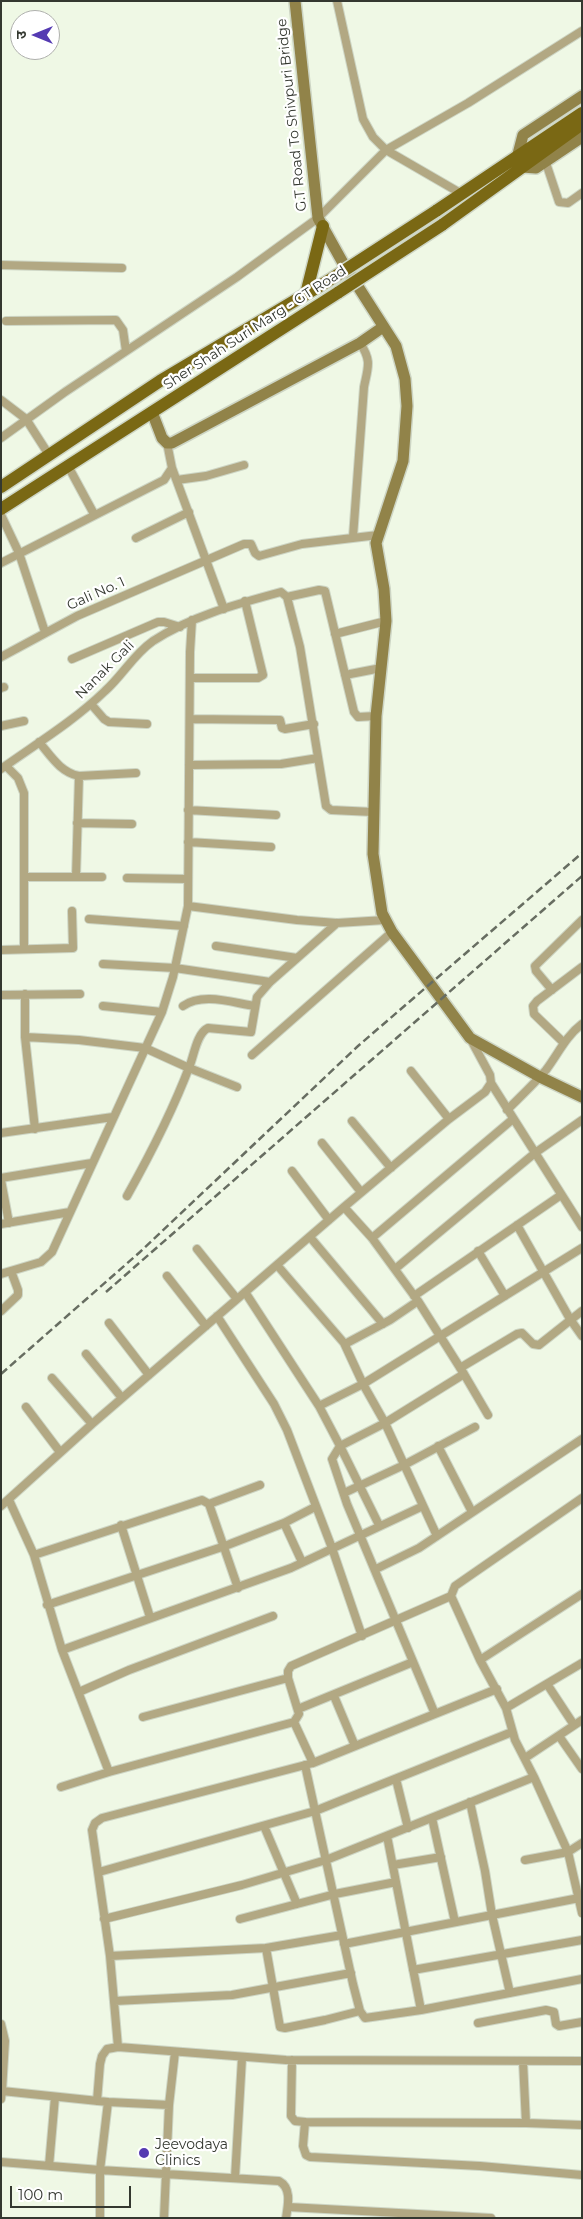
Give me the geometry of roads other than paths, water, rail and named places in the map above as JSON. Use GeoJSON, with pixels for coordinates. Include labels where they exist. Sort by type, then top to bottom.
{"type":"FeatureCollection","features":[{"type":"Feature","properties":{"kind":"main road"},"geometry":{"type":"LineString","coordinates":[[537,156],[582,113]]}},
{"type":"Feature","properties":{"kind":"main road"},"geometry":{"type":"LineString","coordinates":[[519,162],[537,156],[582,124]]}},
{"type":"Feature","properties":{"kind":"main road","name":"Sher Shah Suri Marg - GT Road"},"geometry":{"type":"LineString","coordinates":[[1,487],[160,381],[328,281],[462,194],[519,162]]}},
{"type":"Feature","properties":{"kind":"main road","name":"Sher Shah Suri Marg - GT Road"},"geometry":{"type":"LineString","coordinates":[[1,509],[442,225],[519,162]]}},
{"type":"Feature","properties":{"kind":"main road"},"geometry":{"type":"LineString","coordinates":[[306,294],[321,222]]}},
{"type":"Feature","properties":{"kind":"street","name":"G.T Road To Shivpuri Bridge"},"geometry":{"type":"LineString","coordinates":[[295,1],[321,222],[343,263],[396,346],[405,379],[407,406],[403,461],[378,535],[377,556],[384,589],[386,621],[376,716],[373,812],[373,854],[378,898],[385,920],[392,932],[470,1038]]}},
{"type":"Feature","properties":{"kind":"street"},"geometry":{"type":"LineString","coordinates":[[337,1],[363,119],[373,137],[386,150],[462,194]]}},
{"type":"Feature","properties":{"kind":"street"},"geometry":{"type":"LineString","coordinates":[[1,438],[126,351],[321,222],[338,198],[386,150],[468,103],[582,31]]}},
{"type":"Feature","properties":{"kind":"street"},"geometry":{"type":"LineString","coordinates":[[519,162],[523,135],[582,96]]}},
{"type":"Feature","properties":{"kind":"street"},"geometry":{"type":"LineString","coordinates":[[582,137],[537,156],[559,202],[568,203],[582,193]]}},
{"type":"Feature","properties":{"kind":"street"},"geometry":{"type":"LineString","coordinates":[[1,265],[122,268]]}},
{"type":"Feature","properties":{"kind":"street"},"geometry":{"type":"LineString","coordinates":[[6,322],[116,320],[123,330],[126,351]]}},
{"type":"Feature","properties":{"kind":"street"},"geometry":{"type":"LineString","coordinates":[[167,443],[175,441],[360,343],[383,327]]}},
{"type":"Feature","properties":{"kind":"street"},"geometry":{"type":"LineString","coordinates":[[360,343],[368,355],[369,363],[364,387],[353,538],[378,535]]}},
{"type":"Feature","properties":{"kind":"street"},"geometry":{"type":"LineString","coordinates":[[1,400],[26,419],[49,455]]}},
{"type":"Feature","properties":{"kind":"street"},"geometry":{"type":"LineString","coordinates":[[152,412],[162,438],[167,443],[176,480],[224,609]]}},
{"type":"Feature","properties":{"kind":"street"},"geometry":{"type":"LineString","coordinates":[[176,480],[212,475],[244,464]]}},
{"type":"Feature","properties":{"kind":"street"},"geometry":{"type":"LineString","coordinates":[[68,466],[94,514]]}},
{"type":"Feature","properties":{"kind":"street"},"geometry":{"type":"LineString","coordinates":[[1,562],[164,480],[172,468]]}},
{"type":"Feature","properties":{"kind":"street"},"geometry":{"type":"LineString","coordinates":[[136,538],[189,512]]}},
{"type":"Feature","properties":{"kind":"street"},"geometry":{"type":"LineString","coordinates":[[1,515],[19,553],[45,632]]}},
{"type":"Feature","properties":{"kind":"street","name":"Gali No. 1"},"geometry":{"type":"LineString","coordinates":[[1,657],[45,632],[247,543],[253,545],[255,553],[259,556],[302,544],[353,538]]}},
{"type":"Feature","properties":{"kind":"street"},"geometry":{"type":"LineString","coordinates":[[373,812],[328,808],[325,801],[300,647],[287,597],[319,590],[325,591],[356,716],[363,718],[376,716]]}},
{"type":"Feature","properties":{"kind":"street","name":"Nanak Gali"},"geometry":{"type":"LineString","coordinates":[[4,768],[91,704],[110,687],[140,651],[154,640],[192,620],[245,601],[281,592],[287,597]]}},
{"type":"Feature","properties":{"kind":"street"},"geometry":{"type":"LineString","coordinates":[[190,678],[258,678],[263,675],[245,601]]}},
{"type":"Feature","properties":{"kind":"street"},"geometry":{"type":"LineString","coordinates":[[1,1274],[41,1262],[48,1257],[55,1246],[162,1012],[175,968],[188,906],[192,620]]}},
{"type":"Feature","properties":{"kind":"street"},"geometry":{"type":"LineString","coordinates":[[335,634],[386,621]]}},
{"type":"Feature","properties":{"kind":"street"},"geometry":{"type":"LineString","coordinates":[[72,659],[150,625],[164,622],[180,626]]}},
{"type":"Feature","properties":{"kind":"street"},"geometry":{"type":"LineString","coordinates":[[345,675],[381,668]]}},
{"type":"Feature","properties":{"kind":"street"},"geometry":{"type":"LineString","coordinates":[[91,704],[109,722],[147,724]]}},
{"type":"Feature","properties":{"kind":"street"},"geometry":{"type":"LineString","coordinates":[[190,719],[280,720],[282,728],[285,729],[314,724]]}},
{"type":"Feature","properties":{"kind":"street"},"geometry":{"type":"LineString","coordinates":[[1,726],[24,721]]}},
{"type":"Feature","properties":{"kind":"street"},"geometry":{"type":"LineString","coordinates":[[39,742],[62,770],[79,776],[136,773]]}},
{"type":"Feature","properties":{"kind":"street"},"geometry":{"type":"LineString","coordinates":[[189,765],[281,764],[318,758]]}},
{"type":"Feature","properties":{"kind":"street"},"geometry":{"type":"LineString","coordinates":[[4,768],[18,778],[24,793],[24,949]]}},
{"type":"Feature","properties":{"kind":"street"},"geometry":{"type":"LineString","coordinates":[[76,876],[79,776]]}},
{"type":"Feature","properties":{"kind":"street"},"geometry":{"type":"LineString","coordinates":[[188,810],[276,815]]}},
{"type":"Feature","properties":{"kind":"street"},"geometry":{"type":"LineString","coordinates":[[77,823],[132,824]]}},
{"type":"Feature","properties":{"kind":"street"},"geometry":{"type":"LineString","coordinates":[[188,842],[270,847]]}},
{"type":"Feature","properties":{"kind":"street"},"geometry":{"type":"LineString","coordinates":[[25,878],[102,876]]}},
{"type":"Feature","properties":{"kind":"street"},"geometry":{"type":"LineString","coordinates":[[127,878],[188,879]]}},
{"type":"Feature","properties":{"kind":"street"},"geometry":{"type":"LineString","coordinates":[[188,906],[297,920],[337,923],[385,920]]}},
{"type":"Feature","properties":{"kind":"street"},"geometry":{"type":"LineString","coordinates":[[1,950],[73,948],[72,911]]}},
{"type":"Feature","properties":{"kind":"street"},"geometry":{"type":"LineString","coordinates":[[89,919],[184,926]]}},
{"type":"Feature","properties":{"kind":"street"},"geometry":{"type":"LineString","coordinates":[[552,990],[536,971],[535,966],[582,920]]}},
{"type":"Feature","properties":{"kind":"street"},"geometry":{"type":"LineString","coordinates":[[127,1196],[147,1161],[204,1030],[208,1028],[252,1032],[257,997],[270,982],[337,923]]}},
{"type":"Feature","properties":{"kind":"street"},"geometry":{"type":"LineString","coordinates":[[252,1055],[392,932]]}},
{"type":"Feature","properties":{"kind":"street"},"geometry":{"type":"LineString","coordinates":[[216,946],[297,958]]}},
{"type":"Feature","properties":{"kind":"street"},"geometry":{"type":"LineString","coordinates":[[102,964],[175,968],[270,982]]}},
{"type":"Feature","properties":{"kind":"street"},"geometry":{"type":"LineString","coordinates":[[564,1043],[533,1012],[534,1003],[582,966]]}},
{"type":"Feature","properties":{"kind":"street"},"geometry":{"type":"LineString","coordinates":[[1,994],[80,994]]}},
{"type":"Feature","properties":{"kind":"street"},"geometry":{"type":"LineString","coordinates":[[25,994],[25,1037],[35,1129]]}},
{"type":"Feature","properties":{"kind":"street"},"geometry":{"type":"LineString","coordinates":[[183,1006],[196,1000],[206,999],[255,1006]]}},
{"type":"Feature","properties":{"kind":"street"},"geometry":{"type":"LineString","coordinates":[[103,1006],[162,1012]]}},
{"type":"Feature","properties":{"kind":"street"},"geometry":{"type":"LineString","coordinates":[[507,1110],[543,1074],[559,1053],[572,1031],[582,1024]]}},
{"type":"Feature","properties":{"kind":"street"},"geometry":{"type":"LineString","coordinates":[[25,1037],[79,1040],[145,1048],[237,1087]]}},
{"type":"Feature","properties":{"kind":"street"},"geometry":{"type":"LineString","coordinates":[[470,1038],[543,1074],[582,1097]]}},
{"type":"Feature","properties":{"kind":"street"},"geometry":{"type":"LineString","coordinates":[[470,1038],[490,1075],[491,1083],[582,1227]]}},
{"type":"Feature","properties":{"kind":"street"},"geometry":{"type":"LineString","coordinates":[[411,1071],[449,1119]]}},
{"type":"Feature","properties":{"kind":"street"},"geometry":{"type":"LineString","coordinates":[[1,1506],[92,1424],[361,1192],[449,1119],[485,1092],[491,1083]]}},
{"type":"Feature","properties":{"kind":"street"},"geometry":{"type":"LineString","coordinates":[[1,1134],[113,1117]]}},
{"type":"Feature","properties":{"kind":"street"},"geometry":{"type":"LineString","coordinates":[[372,1238],[513,1120]]}},
{"type":"Feature","properties":{"kind":"street"},"geometry":{"type":"LineString","coordinates":[[395,1269],[534,1153],[582,1120]]}},
{"type":"Feature","properties":{"kind":"street"},"geometry":{"type":"LineString","coordinates":[[352,1121],[391,1168]]}},
{"type":"Feature","properties":{"kind":"street"},"geometry":{"type":"LineString","coordinates":[[322,1143],[361,1192]]}},
{"type":"Feature","properties":{"kind":"street"},"geometry":{"type":"LineString","coordinates":[[70,1212],[5,1223],[1,1179],[92,1163]]}},
{"type":"Feature","properties":{"kind":"street"},"geometry":{"type":"LineString","coordinates":[[292,1171],[329,1220]]}},
{"type":"Feature","properties":{"kind":"street"},"geometry":{"type":"LineString","coordinates":[[345,1344],[383,1324],[478,1251],[561,1195]]}},
{"type":"Feature","properties":{"kind":"street"},"geometry":{"type":"LineString","coordinates":[[344,1207],[372,1238],[416,1299],[488,1415]]}},
{"type":"Feature","properties":{"kind":"street"},"geometry":{"type":"LineString","coordinates":[[517,1225],[570,1320],[582,1336]]}},
{"type":"Feature","properties":{"kind":"street"},"geometry":{"type":"LineString","coordinates":[[310,1237],[383,1324]]}},
{"type":"Feature","properties":{"kind":"street"},"geometry":{"type":"LineString","coordinates":[[319,1406],[363,1384],[582,1248]]}},
{"type":"Feature","properties":{"kind":"street"},"geometry":{"type":"LineString","coordinates":[[197,1249],[237,1299]]}},
{"type":"Feature","properties":{"kind":"street"},"geometry":{"type":"LineString","coordinates":[[478,1251],[505,1296]]}},
{"type":"Feature","properties":{"kind":"street"},"geometry":{"type":"LineString","coordinates":[[277,1265],[345,1344],[363,1384],[385,1422],[437,1536]]}},
{"type":"Feature","properties":{"kind":"street"},"geometry":{"type":"LineString","coordinates":[[1,1311],[18,1295],[11,1271]]}},
{"type":"Feature","properties":{"kind":"street"},"geometry":{"type":"LineString","coordinates":[[167,1276],[206,1326]]}},
{"type":"Feature","properties":{"kind":"street"},"geometry":{"type":"LineString","coordinates":[[245,1292],[319,1406],[361,1485],[379,1525]]}},
{"type":"Feature","properties":{"kind":"street"},"geometry":{"type":"LineString","coordinates":[[435,1714],[376,1569],[360,1535],[332,1460],[340,1446],[385,1422],[517,1334],[522,1333],[533,1344],[539,1345],[582,1310]]}},
{"type":"Feature","properties":{"kind":"street"},"geometry":{"type":"LineString","coordinates":[[217,1316],[283,1422],[332,1548],[362,1636]]}},
{"type":"Feature","properties":{"kind":"street"},"geometry":{"type":"LineString","coordinates":[[109,1323],[149,1375]]}},
{"type":"Feature","properties":{"kind":"street"},"geometry":{"type":"LineString","coordinates":[[86,1354],[122,1398]]}},
{"type":"Feature","properties":{"kind":"street"},"geometry":{"type":"LineString","coordinates":[[52,1378],[92,1424]]}},
{"type":"Feature","properties":{"kind":"street"},"geometry":{"type":"LineString","coordinates":[[26,1407],[60,1452]]}},
{"type":"Feature","properties":{"kind":"street"},"geometry":{"type":"LineString","coordinates":[[344,1494],[404,1465],[475,1427]]}},
{"type":"Feature","properties":{"kind":"street"},"geometry":{"type":"LineString","coordinates":[[376,1569],[401,1558],[437,1536],[582,1439]]}},
{"type":"Feature","properties":{"kind":"street"},"geometry":{"type":"LineString","coordinates":[[438,1446],[472,1512]]}},
{"type":"Feature","properties":{"kind":"street"},"geometry":{"type":"LineString","coordinates":[[34,1555],[199,1500],[209,1504],[260,1485]]}},
{"type":"Feature","properties":{"kind":"street"},"geometry":{"type":"LineString","coordinates":[[61,1787],[109,1772],[294,1722],[298,1719],[298,1709],[288,1678],[288,1671],[291,1666],[451,1596],[455,1586],[582,1498]]}},
{"type":"Feature","properties":{"kind":"street"},"geometry":{"type":"LineString","coordinates":[[8,1500],[34,1555],[62,1650],[109,1772]]}},
{"type":"Feature","properties":{"kind":"street"},"geometry":{"type":"LineString","coordinates":[[209,1504],[238,1588]]}},
{"type":"Feature","properties":{"kind":"street"},"geometry":{"type":"LineString","coordinates":[[62,1650],[290,1568],[423,1506]]}},
{"type":"Feature","properties":{"kind":"street"},"geometry":{"type":"LineString","coordinates":[[48,1605],[225,1546],[284,1524],[315,1507]]}},
{"type":"Feature","properties":{"kind":"street"},"geometry":{"type":"LineString","coordinates":[[284,1524],[302,1562]]}},
{"type":"Feature","properties":{"kind":"street"},"geometry":{"type":"LineString","coordinates":[[121,1525],[150,1617]]}},
{"type":"Feature","properties":{"kind":"street"},"geometry":{"type":"LineString","coordinates":[[480,1660],[582,1594]]}},
{"type":"Feature","properties":{"kind":"street"},"geometry":{"type":"LineString","coordinates":[[451,1596],[480,1660],[506,1708],[512,1732],[568,1852],[582,1913]]}},
{"type":"Feature","properties":{"kind":"street"},"geometry":{"type":"LineString","coordinates":[[79,1692],[129,1670],[273,1616]]}},
{"type":"Feature","properties":{"kind":"street"},"geometry":{"type":"LineString","coordinates":[[298,1709],[334,1696],[413,1662]]}},
{"type":"Feature","properties":{"kind":"street"},"geometry":{"type":"LineString","coordinates":[[506,1708],[582,1663]]}},
{"type":"Feature","properties":{"kind":"street"},"geometry":{"type":"LineString","coordinates":[[143,1718],[288,1678]]}},
{"type":"Feature","properties":{"kind":"street"},"geometry":{"type":"LineString","coordinates":[[547,1684],[574,1726]]}},
{"type":"Feature","properties":{"kind":"street"},"geometry":{"type":"LineString","coordinates":[[118,2047],[115,2001],[100,1872],[92,1830],[98,1820],[309,1764],[496,1689]]}},
{"type":"Feature","properties":{"kind":"street"},"geometry":{"type":"LineString","coordinates":[[334,1696],[355,1746]]}},
{"type":"Feature","properties":{"kind":"street"},"geometry":{"type":"LineString","coordinates":[[525,1758],[582,1720]]}},
{"type":"Feature","properties":{"kind":"street"},"geometry":{"type":"LineString","coordinates":[[294,1722],[309,1764],[315,1811],[335,1894],[344,1944],[363,2017],[368,2019],[420,2010],[582,1979]]}},
{"type":"Feature","properties":{"kind":"street"},"geometry":{"type":"LineString","coordinates":[[100,1872],[315,1811],[512,1732]]}},
{"type":"Feature","properties":{"kind":"street"},"geometry":{"type":"LineString","coordinates":[[559,1736],[582,1769]]}},
{"type":"Feature","properties":{"kind":"street"},"geometry":{"type":"LineString","coordinates":[[104,1919],[284,1873],[326,1860],[534,1776]]}},
{"type":"Feature","properties":{"kind":"street"},"geometry":{"type":"LineString","coordinates":[[396,1779],[408,1828]]}},
{"type":"Feature","properties":{"kind":"street"},"geometry":{"type":"LineString","coordinates":[[470,1802],[485,1871],[492,1915],[510,1993]]}},
{"type":"Feature","properties":{"kind":"street"},"geometry":{"type":"LineString","coordinates":[[432,1818],[455,1922]]}},
{"type":"Feature","properties":{"kind":"street"},"geometry":{"type":"LineString","coordinates":[[264,1826],[297,1904]]}},
{"type":"Feature","properties":{"kind":"street"},"geometry":{"type":"LineString","coordinates":[[386,1836],[420,2010]]}},
{"type":"Feature","properties":{"kind":"street"},"geometry":{"type":"LineString","coordinates":[[525,1860],[568,1852],[582,1843]]}},
{"type":"Feature","properties":{"kind":"street"},"geometry":{"type":"LineString","coordinates":[[393,1866],[441,1856]]}},
{"type":"Feature","properties":{"kind":"street"},"geometry":{"type":"LineString","coordinates":[[240,1919],[335,1894],[396,1882]]}},
{"type":"Feature","properties":{"kind":"street"},"geometry":{"type":"LineString","coordinates":[[344,1944],[579,1898]]}},
{"type":"Feature","properties":{"kind":"street"},"geometry":{"type":"LineString","coordinates":[[110,1956],[266,1948],[342,1934]]}},
{"type":"Feature","properties":{"kind":"street"},"geometry":{"type":"LineString","coordinates":[[413,1970],[501,1956],[582,1940]]}},
{"type":"Feature","properties":{"kind":"street"},"geometry":{"type":"LineString","coordinates":[[266,1948],[279,2025],[282,2027],[325,2020],[360,2011]]}},
{"type":"Feature","properties":{"kind":"street"},"geometry":{"type":"LineString","coordinates":[[115,2001],[232,1995],[351,1973]]}},
{"type":"Feature","properties":{"kind":"street"},"geometry":{"type":"LineString","coordinates":[[478,2023],[546,2010],[554,2012],[556,2024],[559,2026],[582,2022]]}},
{"type":"Feature","properties":{"kind":"street"},"geometry":{"type":"LineString","coordinates":[[1,2024],[3,2041],[2,2095],[169,2105]]}},
{"type":"Feature","properties":{"kind":"street"},"geometry":{"type":"LineString","coordinates":[[97,2101],[102,2056],[106,2049],[118,2047],[242,2058],[292,2060],[582,2061]]}},
{"type":"Feature","properties":{"kind":"street"},"geometry":{"type":"LineString","coordinates":[[164,2218],[169,2105],[175,2052]]}},
{"type":"Feature","properties":{"kind":"street"},"geometry":{"type":"LineString","coordinates":[[235,2178],[242,2058]]}},
{"type":"Feature","properties":{"kind":"street"},"geometry":{"type":"LineString","coordinates":[[292,2060],[291,2116],[295,2121],[526,2122],[582,2125]]}},
{"type":"Feature","properties":{"kind":"street"},"geometry":{"type":"LineString","coordinates":[[523,2061],[526,2122]]}},
{"type":"Feature","properties":{"kind":"street"},"geometry":{"type":"LineString","coordinates":[[49,2166],[55,2097]]}},
{"type":"Feature","properties":{"kind":"street"},"geometry":{"type":"LineString","coordinates":[[100,2218],[100,2170],[108,2102]]}},
{"type":"Feature","properties":{"kind":"street"},"geometry":{"type":"LineString","coordinates":[[305,2122],[304,2152],[310,2157],[582,2175]]}},
{"type":"Feature","properties":{"kind":"street"},"geometry":{"type":"LineString","coordinates":[[1,2162],[275,2181],[284,2184],[288,2192],[286,2218]]}},
{"type":"Feature","properties":{"kind":"street"},"geometry":{"type":"LineString","coordinates":[[288,2207],[491,2218]]}},
{"type":"Feature","properties":{"kind":"railway"},"geometry":{"type":"LineString","coordinates":[[1,1374],[140,1252],[358,1046],[582,853]]}},
{"type":"Feature","properties":{"kind":"railway"},"geometry":{"type":"LineString","coordinates":[[106,1292],[582,876]]}},
{"type":"Feature","properties":{"kind":"place","name":"Jeevodaya Clinics"},"geometry":{"type":"Point","coordinates":[144,2153]}}]}
